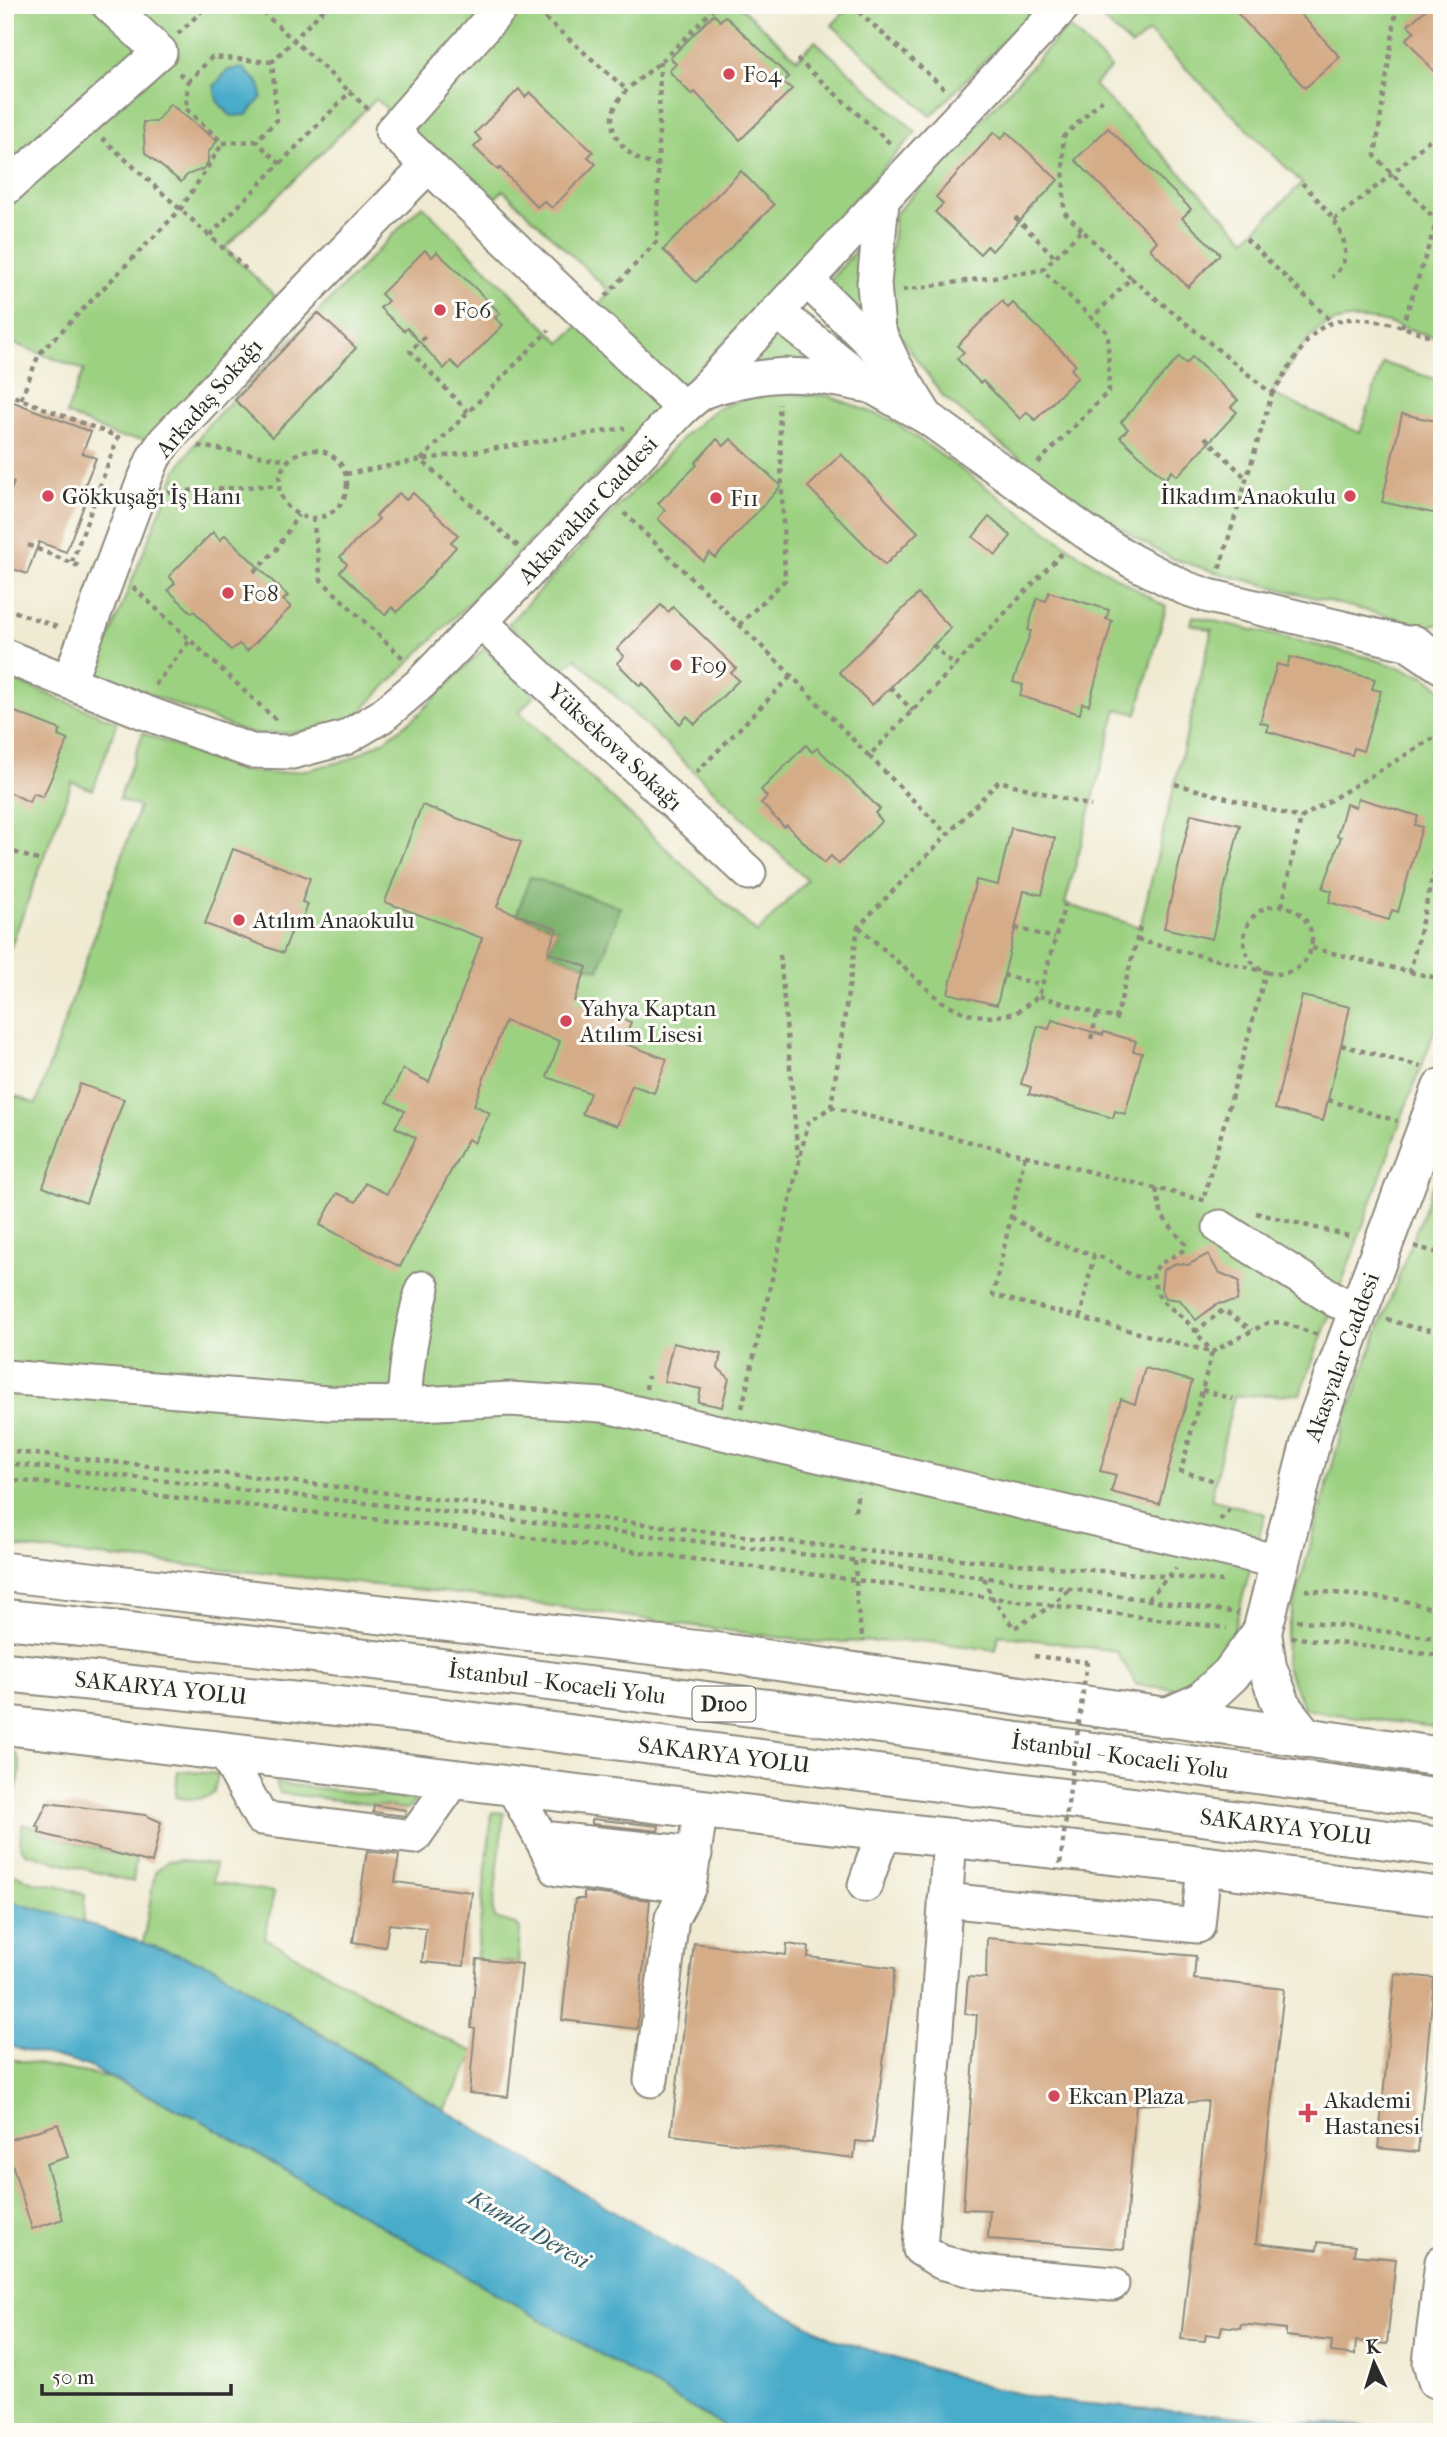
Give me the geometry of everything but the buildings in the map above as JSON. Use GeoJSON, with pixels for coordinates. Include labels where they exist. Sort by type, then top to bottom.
{"type":"FeatureCollection","features":[{"type":"Feature","properties":{"kind":"main road","name":"Akasyalar Caddesi"},"geometry":{"type":"LineString","coordinates":[[1262,1626],[1289,1576],[1314,1429],[1371,1313],[1432,1078]]}},
{"type":"Feature","properties":{"kind":"main road"},"geometry":{"type":"LineString","coordinates":[[5,1572],[723,1653],[1442,1756]]}},
{"type":"Feature","properties":{"kind":"main road"},"geometry":{"type":"LineString","coordinates":[[401,1616],[936,1730]]}},
{"type":"Feature","properties":{"kind":"main road","name":"İstanbul - Kocaeli Yolu"},"geometry":{"type":"LineString","coordinates":[[5,1619],[474,1672],[936,1730],[1442,1799]]}},
{"type":"Feature","properties":{"kind":"main road"},"geometry":{"type":"LineString","coordinates":[[1165,1718],[1201,1702],[1231,1674],[1262,1626]]}},
{"type":"Feature","properties":{"kind":"main road"},"geometry":{"type":"LineString","coordinates":[[1262,1626],[1267,1667],[1283,1709],[1306,1738]]}},
{"type":"Feature","properties":{"kind":"main road","name":"SAKARYA YOLU"},"geometry":{"type":"LineString","coordinates":[[5,1672],[405,1713],[1442,1847]]}},
{"type":"Feature","properties":{"kind":"main road"},"geometry":{"type":"LineString","coordinates":[[5,1689],[163,1688]]}},
{"type":"Feature","properties":{"kind":"main road"},"geometry":{"type":"LineString","coordinates":[[5,1724],[454,1780],[1204,1866],[1442,1897]]}},
{"type":"Feature","properties":{"kind":"street"},"geometry":{"type":"LineString","coordinates":[[5,189],[160,52],[109,5]]}},
{"type":"Feature","properties":{"kind":"street"},"geometry":{"type":"LineString","coordinates":[[503,5],[392,131],[588,318],[693,400],[741,379],[802,374],[883,376]]}},
{"type":"Feature","properties":{"kind":"street","name":"Akkavaklar Caddesi"},"geometry":{"type":"LineString","coordinates":[[5,656],[141,711],[251,751],[292,752],[345,738],[382,716],[421,683],[481,622],[882,202],[1064,5]]}},
{"type":"Feature","properties":{"kind":"street","name":"Arkadaş Sokağı"},"geometry":{"type":"LineString","coordinates":[[69,681],[139,494],[164,441],[428,166]]}},
{"type":"Feature","properties":{"kind":"street"},"geometry":{"type":"LineString","coordinates":[[882,202],[874,284],[883,376]]}},
{"type":"Feature","properties":{"kind":"street"},"geometry":{"type":"LineString","coordinates":[[807,280],[883,376],[928,418],[1086,532],[1132,561],[1185,588],[1278,614],[1433,651]]}},
{"type":"Feature","properties":{"kind":"street"},"geometry":{"type":"LineString","coordinates":[[778,312],[883,376]]}},
{"type":"Feature","properties":{"kind":"street","name":"Yüksekova Sokağı"},"geometry":{"type":"LineString","coordinates":[[481,622],[749,873]]}},
{"type":"Feature","properties":{"kind":"street"},"geometry":{"type":"LineString","coordinates":[[1213,1210],[1336,1301],[1371,1313]]}},
{"type":"Feature","properties":{"kind":"street"},"geometry":{"type":"LineString","coordinates":[[404,1404],[406,1362],[423,1288]]}},
{"type":"Feature","properties":{"kind":"street"},"geometry":{"type":"LineString","coordinates":[[5,1377],[328,1404],[509,1399],[603,1405],[1289,1576]]}},
{"type":"Feature","properties":{"kind":"street"},"geometry":{"type":"LineString","coordinates":[[224,1751],[261,1818],[414,1838],[454,1780]]}},
{"type":"Feature","properties":{"kind":"street"},"geometry":{"type":"LineString","coordinates":[[512,1786],[557,1869],[692,1870]]}},
{"type":"Feature","properties":{"kind":"street"},"geometry":{"type":"LineString","coordinates":[[651,2080],[672,1918],[692,1870],[701,1808]]}},
{"type":"Feature","properties":{"kind":"street"},"geometry":{"type":"LineString","coordinates":[[865,1885],[886,1831]]}},
{"type":"Feature","properties":{"kind":"street"},"geometry":{"type":"LineString","coordinates":[[950,1838],[920,2249],[941,2262],[979,2272],[1112,2284]]}},
{"type":"Feature","properties":{"kind":"street"},"geometry":{"type":"LineString","coordinates":[[945,1900],[1198,1926],[1204,1866]]}},
{"type":"Feature","properties":{"kind":"street"},"geometry":{"type":"LineString","coordinates":[[1442,2262],[1430,2363],[1435,2381],[1442,2383]]}},
{"type":"Feature","properties":{"kind":"path"},"geometry":{"type":"LineString","coordinates":[[188,82],[160,52],[208,5]]}},
{"type":"Feature","properties":{"kind":"path"},"geometry":{"type":"LineString","coordinates":[[255,5],[392,131]]}},
{"type":"Feature","properties":{"kind":"path"},"geometry":{"type":"LineString","coordinates":[[272,62],[277,120],[256,141],[223,143],[186,109],[188,82],[212,57],[272,62],[328,5]]}},
{"type":"Feature","properties":{"kind":"path"},"geometry":{"type":"LineString","coordinates":[[530,5],[627,90]]}},
{"type":"Feature","properties":{"kind":"path"},"geometry":{"type":"LineString","coordinates":[[659,165],[635,159],[618,140],[612,121],[613,110],[627,90],[660,62],[717,5]]}},
{"type":"Feature","properties":{"kind":"path"},"geometry":{"type":"LineString","coordinates":[[852,5],[951,95]]}},
{"type":"Feature","properties":{"kind":"path"},"geometry":{"type":"LineString","coordinates":[[1397,5],[1375,156],[1391,175],[1440,221],[1402,327]]}},
{"type":"Feature","properties":{"kind":"path"},"geometry":{"type":"LineString","coordinates":[[797,59],[914,166]]}},
{"type":"Feature","properties":{"kind":"path"},"geometry":{"type":"LineString","coordinates":[[588,318],[657,241],[660,62]]}},
{"type":"Feature","properties":{"kind":"path"},"geometry":{"type":"LineString","coordinates":[[210,234],[350,92]]}},
{"type":"Feature","properties":{"kind":"path"},"geometry":{"type":"LineString","coordinates":[[1106,96],[1063,137],[1064,212],[1132,278],[1272,394]]}},
{"type":"Feature","properties":{"kind":"path"},"geometry":{"type":"LineString","coordinates":[[82,120],[246,269]]}},
{"type":"Feature","properties":{"kind":"path"},"geometry":{"type":"LineString","coordinates":[[1334,220],[1391,175],[1442,128]]}},
{"type":"Feature","properties":{"kind":"path"},"geometry":{"type":"LineString","coordinates":[[256,141],[280,164]]}},
{"type":"Feature","properties":{"kind":"path"},"geometry":{"type":"LineString","coordinates":[[21,399],[39,354],[180,210],[223,143]]}},
{"type":"Feature","properties":{"kind":"path"},"geometry":{"type":"LineString","coordinates":[[1302,183],[1330,212],[1342,233],[1344,253],[1341,269],[1332,276]]}},
{"type":"Feature","properties":{"kind":"path"},"geometry":{"type":"LineString","coordinates":[[1015,217],[1055,257]]}},
{"type":"Feature","properties":{"kind":"path"},"geometry":{"type":"LineString","coordinates":[[901,290],[1042,270],[1082,230]]}},
{"type":"Feature","properties":{"kind":"path"},"geometry":{"type":"LineString","coordinates":[[1246,239],[1331,321]]}},
{"type":"Feature","properties":{"kind":"path"},"geometry":{"type":"LineString","coordinates":[[1034,467],[1109,391],[1108,334],[1042,270]]}},
{"type":"Feature","properties":{"kind":"path"},"geometry":{"type":"LineString","coordinates":[[1092,318],[1132,278]]}},
{"type":"Feature","properties":{"kind":"path"},"geometry":{"type":"LineString","coordinates":[[1218,573],[1272,394],[1309,338],[1331,321],[1356,319],[1402,327],[1442,340]]}},
{"type":"Feature","properties":{"kind":"path"},"geometry":{"type":"LineString","coordinates":[[421,460],[548,330]]}},
{"type":"Feature","properties":{"kind":"path"},"geometry":{"type":"LineString","coordinates":[[425,337],[410,351],[468,412]]}},
{"type":"Feature","properties":{"kind":"path"},"geometry":{"type":"LineString","coordinates":[[5,393],[118,437],[72,562]]}},
{"type":"Feature","properties":{"kind":"path"},"geometry":{"type":"LineString","coordinates":[[739,625],[785,580],[779,393]]}},
{"type":"Feature","properties":{"kind":"path"},"geometry":{"type":"LineString","coordinates":[[346,474],[633,427]]}},
{"type":"Feature","properties":{"kind":"path"},"geometry":{"type":"LineString","coordinates":[[1205,437],[1247,478]]}},
{"type":"Feature","properties":{"kind":"path"},"geometry":{"type":"LineString","coordinates":[[194,445],[289,460]]}},
{"type":"Feature","properties":{"kind":"path"},"geometry":{"type":"LineString","coordinates":[[302,452],[324,452],[341,465],[346,474],[344,497],[329,515],[313,518],[298,515],[286,507],[280,496],[280,474],[289,460],[302,452]]}},
{"type":"Feature","properties":{"kind":"path"},"geometry":{"type":"LineString","coordinates":[[421,460],[524,551]]}},
{"type":"Feature","properties":{"kind":"path"},"geometry":{"type":"LineString","coordinates":[[167,492],[278,485]]}},
{"type":"Feature","properties":{"kind":"path"},"geometry":{"type":"LineString","coordinates":[[618,507],[947,834]]}},
{"type":"Feature","properties":{"kind":"path"},"geometry":{"type":"LineString","coordinates":[[254,572],[276,550],[298,515]]}},
{"type":"Feature","properties":{"kind":"path"},"geometry":{"type":"LineString","coordinates":[[313,518],[321,580],[409,664]]}},
{"type":"Feature","properties":{"kind":"path"},"geometry":{"type":"LineString","coordinates":[[28,545],[82,565],[77,578]]}},
{"type":"Feature","properties":{"kind":"path"},"geometry":{"type":"LineString","coordinates":[[869,756],[1069,546]]}},
{"type":"Feature","properties":{"kind":"path"},"geometry":{"type":"LineString","coordinates":[[130,584],[280,724]]}},
{"type":"Feature","properties":{"kind":"path"},"geometry":{"type":"LineString","coordinates":[[5,608],[59,629],[64,616]]}},
{"type":"Feature","properties":{"kind":"path"},"geometry":{"type":"LineString","coordinates":[[148,694],[191,639]]}},
{"type":"Feature","properties":{"kind":"path"},"geometry":{"type":"LineString","coordinates":[[933,645],[956,667]]}},
{"type":"Feature","properties":{"kind":"path"},"geometry":{"type":"LineString","coordinates":[[696,773],[791,676]]}},
{"type":"Feature","properties":{"kind":"path"},"geometry":{"type":"LineString","coordinates":[[890,687],[913,710]]}},
{"type":"Feature","properties":{"kind":"path"},"geometry":{"type":"LineString","coordinates":[[1175,785],[1301,818],[1442,733]]}},
{"type":"Feature","properties":{"kind":"path"},"geometry":{"type":"LineString","coordinates":[[736,1436],[808,1123],[831,1107],[858,927],[999,781],[1091,806]]}},
{"type":"Feature","properties":{"kind":"path"},"geometry":{"type":"LineString","coordinates":[[1282,906],[1301,818]]}},
{"type":"Feature","properties":{"kind":"path"},"geometry":{"type":"LineString","coordinates":[[5,849],[43,862]]}},
{"type":"Feature","properties":{"kind":"path"},"geometry":{"type":"LineString","coordinates":[[1410,972],[1433,875],[1442,878]]}},
{"type":"Feature","properties":{"kind":"path"},"geometry":{"type":"LineString","coordinates":[[858,927],[941,1001],[967,1014],[992,1017],[1016,1013],[1040,996],[1065,904]]}},
{"type":"Feature","properties":{"kind":"path"},"geometry":{"type":"LineString","coordinates":[[1137,940],[1266,972],[1289,973],[1307,959],[1313,937],[1310,925],[1294,909],[1272,906],[1261,910],[1247,926],[1245,948],[1249,958],[1266,972]]}},
{"type":"Feature","properties":{"kind":"path"},"geometry":{"type":"LineString","coordinates":[[1040,996],[1116,1019],[1140,927]]}},
{"type":"Feature","properties":{"kind":"path"},"geometry":{"type":"LineString","coordinates":[[1015,928],[1055,938]]}},
{"type":"Feature","properties":{"kind":"path"},"geometry":{"type":"LineString","coordinates":[[1312,948],[1442,979]]}},
{"type":"Feature","properties":{"kind":"path"},"geometry":{"type":"LineString","coordinates":[[780,955],[799,1163]]}},
{"type":"Feature","properties":{"kind":"path"},"geometry":{"type":"LineString","coordinates":[[831,1107],[1156,1189],[1213,1210],[1266,972]]}},
{"type":"Feature","properties":{"kind":"path"},"geometry":{"type":"LineString","coordinates":[[1003,975],[1042,985]]}},
{"type":"Feature","properties":{"kind":"path"},"geometry":{"type":"LineString","coordinates":[[1091,1039],[1097,1014]]}},
{"type":"Feature","properties":{"kind":"path"},"geometry":{"type":"LineString","coordinates":[[1341,1045],[1432,1078]]}},
{"type":"Feature","properties":{"kind":"path"},"geometry":{"type":"LineString","coordinates":[[1328,1100],[1400,1122]]}},
{"type":"Feature","properties":{"kind":"path"},"geometry":{"type":"LineString","coordinates":[[1025,1156],[993,1295],[1212,1352],[1267,1323],[1281,1322],[1322,1336]]}},
{"type":"Feature","properties":{"kind":"path"},"geometry":{"type":"LineString","coordinates":[[1156,1189],[1162,1216],[1185,1244],[1184,1251],[1160,1264],[1153,1272],[1153,1283],[1162,1303],[1183,1318],[1212,1352]]}},
{"type":"Feature","properties":{"kind":"path"},"geometry":{"type":"LineString","coordinates":[[1255,1213],[1359,1239]]}},
{"type":"Feature","properties":{"kind":"path"},"geometry":{"type":"LineString","coordinates":[[1012,1217],[1056,1243],[1110,1259],[1138,1279],[1153,1278]]}},
{"type":"Feature","properties":{"kind":"path"},"geometry":{"type":"LineString","coordinates":[[1409,1244],[1442,1254]]}},
{"type":"Feature","properties":{"kind":"path"},"geometry":{"type":"LineString","coordinates":[[1080,1318],[1094,1255]]}},
{"type":"Feature","properties":{"kind":"path"},"geometry":{"type":"LineString","coordinates":[[1195,1332],[1223,1310],[1252,1330]]}},
{"type":"Feature","properties":{"kind":"path"},"geometry":{"type":"LineString","coordinates":[[1371,1313],[1412,1327],[1442,1332]]}},
{"type":"Feature","properties":{"kind":"path"},"geometry":{"type":"LineString","coordinates":[[1212,1352],[1179,1471],[1215,1481]]}},
{"type":"Feature","properties":{"kind":"path"},"geometry":{"type":"LineString","coordinates":[[1202,1390],[1233,1399]]}},
{"type":"Feature","properties":{"kind":"path"},"geometry":{"type":"LineString","coordinates":[[5,1451],[247,1476],[876,1552],[1233,1581]]}},
{"type":"Feature","properties":{"kind":"path"},"geometry":{"type":"LineString","coordinates":[[5,1463],[552,1523],[1071,1588],[1262,1626],[1442,1656]]}},
{"type":"Feature","properties":{"kind":"path"},"geometry":{"type":"LineString","coordinates":[[5,1479],[444,1527],[1055,1604],[1262,1626],[1442,1639]]}},
{"type":"Feature","properties":{"kind":"path"},"geometry":{"type":"LineString","coordinates":[[855,1561],[863,1641]]}},
{"type":"Feature","properties":{"kind":"path"},"geometry":{"type":"LineString","coordinates":[[1289,1576],[1442,1611]]}},
{"type":"Feature","properties":{"kind":"path"},"geometry":{"type":"LineString","coordinates":[[984,1577],[992,1596],[1014,1628],[1055,1604],[1071,1588]]}},
{"type":"Feature","properties":{"kind":"path"},"geometry":{"type":"LineString","coordinates":[[1034,1656],[1087,1662],[1060,1864]]}},
{"type":"Feature","properties":{"kind":"green space"},"geometry":{"type":"Polygon","coordinates":[[[5,5],[91,5],[140,48],[5,168],[5,5]]]}},
{"type":"Feature","properties":{"kind":"green space"},"geometry":{"type":"Polygon","coordinates":[[[131,5],[738,5],[797,59],[815,41],[916,132],[678,393],[594,310],[610,292],[503,190],[489,205],[376,99],[225,248],[288,309],[165,441],[118,437],[66,414],[84,370],[5,340],[5,207],[178,54],[131,5]]]}},
{"type":"Feature","properties":{"kind":"green space"},"geometry":{"type":"Polygon","coordinates":[[[851,5],[1039,5],[931,116],[832,25],[851,5]]]}},
{"type":"Feature","properties":{"kind":"green space"},"geometry":{"type":"Polygon","coordinates":[[[1442,5],[1442,340],[1372,320],[1338,321],[1323,327],[1309,339],[1272,394],[1360,433],[1383,363],[1442,381],[1442,624],[1426,626],[1218,573],[1171,558],[1140,541],[1003,446],[943,396],[895,329],[887,285],[895,214],[1068,26],[1111,68],[1094,85],[1246,239],[1302,183],[1149,32],[1132,46],[1089,7],[1442,5]]]}},
{"type":"Feature","properties":{"kind":"green space"},"geometry":{"type":"Polygon","coordinates":[[[422,205],[561,343],[580,324],[667,404],[355,717],[319,729],[250,734],[95,673],[176,471],[208,425],[422,205]]]}},
{"type":"Feature","properties":{"kind":"green space"},"geometry":{"type":"Polygon","coordinates":[[[862,243],[867,325],[827,284],[862,243]]]}},
{"type":"Feature","properties":{"kind":"green space"},"geometry":{"type":"Polygon","coordinates":[[[782,329],[827,364],[745,369],[782,329]]]}},
{"type":"Feature","properties":{"kind":"green space"},"geometry":{"type":"Polygon","coordinates":[[[779,393],[829,396],[892,420],[1086,559],[1166,607],[1137,714],[1117,709],[1065,904],[1140,927],[1212,630],[1191,624],[1193,616],[1367,657],[1425,676],[1442,690],[1442,1010],[1300,1394],[1234,1396],[1211,1499],[1265,1514],[1229,1648],[1205,1683],[1177,1689],[1137,1685],[1116,1651],[999,1635],[996,1650],[922,1641],[812,1642],[479,1596],[5,1546],[5,1092],[36,1104],[139,807],[119,799],[143,733],[237,770],[274,774],[348,760],[385,740],[417,716],[484,648],[535,695],[519,712],[757,933],[807,880],[576,658],[559,673],[508,624],[686,434],[716,409],[745,398],[779,393]]]}},
{"type":"Feature","properties":{"kind":"green space"},"geometry":{"type":"Polygon","coordinates":[[[5,677],[117,722],[93,790],[72,782],[5,962],[5,677]]]}},
{"type":"Feature","properties":{"kind":"green space"},"geometry":{"type":"Polygon","coordinates":[[[530,877],[620,907],[599,970],[555,955],[545,960],[557,929],[517,914],[530,877]]]}},
{"type":"Feature","properties":{"kind":"green space"},"geometry":{"type":"Polygon","coordinates":[[[1442,1162],[1442,1728],[1304,1708],[1285,1665],[1286,1636],[1345,1419],[1442,1162]]]}},
{"type":"Feature","properties":{"kind":"green space"},"geometry":{"type":"Polygon","coordinates":[[[5,1748],[19,1760],[20,1769],[5,1818],[5,1748]]]}},
{"type":"Feature","properties":{"kind":"green space"},"geometry":{"type":"Polygon","coordinates":[[[178,1771],[218,1774],[214,1793],[195,1799],[175,1797],[178,1771]]]}},
{"type":"Feature","properties":{"kind":"green space"},"geometry":{"type":"Polygon","coordinates":[[[276,1783],[416,1800],[408,1809],[280,1793],[276,1783]]]}},
{"type":"Feature","properties":{"kind":"green space"},"geometry":{"type":"Polygon","coordinates":[[[492,1812],[504,1813],[493,1911],[495,1918],[520,1928],[518,1963],[496,1961],[495,1966],[476,1964],[492,1812]]]}},
{"type":"Feature","properties":{"kind":"green space"},"geometry":{"type":"Polygon","coordinates":[[[22,1824],[40,1827],[39,1833],[136,1859],[133,1882],[26,1853],[20,1846],[22,1824]]]}},
{"type":"Feature","properties":{"kind":"green space"},"geometry":{"type":"Polygon","coordinates":[[[168,1861],[215,1864],[213,1882],[274,1892],[265,1938],[439,2036],[476,2053],[444,2110],[214,1967],[143,1943],[155,1872],[168,1861]]]}},
{"type":"Feature","properties":{"kind":"green space"},"geometry":{"type":"Polygon","coordinates":[[[5,1870],[35,1883],[57,1885],[85,1895],[83,1922],[5,1900],[5,1870]]]}},
{"type":"Feature","properties":{"kind":"green space"},"geometry":{"type":"Polygon","coordinates":[[[5,2058],[108,2077],[197,2118],[733,2432],[5,2432],[5,2058]]]}},
{"type":"Feature","properties":{"kind":"water"},"geometry":{"type":"Polygon","coordinates":[[[243,68],[260,84],[262,97],[247,115],[231,116],[217,101],[214,86],[228,70],[243,68]]]}},
{"type":"Feature","properties":{"kind":"water","name":"Kumla Deresi"},"geometry":{"type":"Polygon","coordinates":[[[5,1900],[65,1916],[214,1967],[379,2071],[778,2309],[834,2339],[992,2388],[1055,2401],[1427,2432],[733,2432],[197,2118],[85,2065],[5,2045],[5,1900]]]}},
{"type":"Feature","properties":{"kind":"place","name":"F04"},"geometry":{"type":"Point","coordinates":[729,74]}},
{"type":"Feature","properties":{"kind":"place","name":"F06"},"geometry":{"type":"Point","coordinates":[440,310]}},
{"type":"Feature","properties":{"kind":"place","name":"Gökkuşağı İş Hanı"},"geometry":{"type":"Point","coordinates":[48,496]}},
{"type":"Feature","properties":{"kind":"place","name":"İlkadım Anaokulu"},"geometry":{"type":"Point","coordinates":[1350,496]}},
{"type":"Feature","properties":{"kind":"place","name":"F11"},"geometry":{"type":"Point","coordinates":[716,498]}},
{"type":"Feature","properties":{"kind":"place","name":"F08"},"geometry":{"type":"Point","coordinates":[228,593]}},
{"type":"Feature","properties":{"kind":"place","name":"F09"},"geometry":{"type":"Point","coordinates":[676,665]}},
{"type":"Feature","properties":{"kind":"place","name":"Atılım Anaokulu"},"geometry":{"type":"Point","coordinates":[239,920]}},
{"type":"Feature","properties":{"kind":"place","name":"Yahya Kaptan Atılım Lisesi"},"geometry":{"type":"Point","coordinates":[566,1021]}},
{"type":"Feature","properties":{"kind":"place","name":"Ekcan Plaza"},"geometry":{"type":"Point","coordinates":[1054,2096]}},
{"type":"Feature","properties":{"kind":"place","name":"Akademi Hastanesi"},"geometry":{"type":"Point","coordinates":[1308,2113]}}]}
